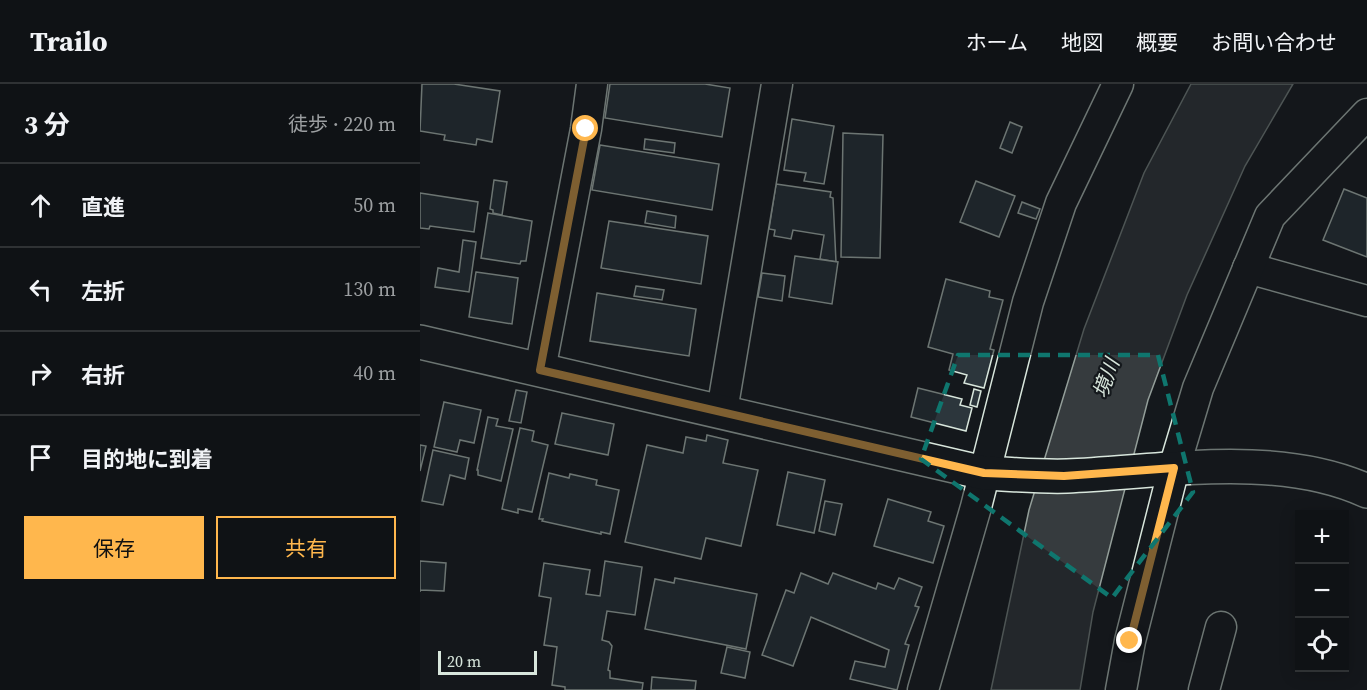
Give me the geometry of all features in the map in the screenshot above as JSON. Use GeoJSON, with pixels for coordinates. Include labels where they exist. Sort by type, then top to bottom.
{"type":"FeatureCollection","features":[{"type":"Feature","properties":{"kind":"street"},"geometry":{"type":"LineString","coordinates":[[540,370],[586,129],[592,84]]}},
{"type":"Feature","properties":{"kind":"street"},"geometry":{"type":"LineString","coordinates":[[722,411],[777,84]]}},
{"type":"Feature","properties":{"kind":"street"},"geometry":{"type":"LineString","coordinates":[[923,690],[984,473],[1028,302],[1061,203],[1118,84]]}},
{"type":"Feature","properties":{"kind":"street"},"geometry":{"type":"LineString","coordinates":[[1121,690],[1165,469],[1270,216],[1367,114]]}},
{"type":"Feature","properties":{"kind":"street"},"geometry":{"type":"LineString","coordinates":[[1248,268],[1367,301]]}},
{"type":"Feature","properties":{"kind":"street"},"geometry":{"type":"LineString","coordinates":[[420,342],[984,473],[1064,476],[1165,469],[1254,467],[1302,471],[1367,490]]}},
{"type":"Feature","properties":{"kind":"street"},"geometry":{"type":"LineString","coordinates":[[1204,690],[1221,627]]}},
{"type":"Feature","properties":{"kind":"highlighted area"},"geometry":{"type":"Polygon","coordinates":[[[958,355],[1158,355],[1193,492],[1112,598],[921,459],[958,355]]]}},
{"type":"Feature","properties":{"kind":"water","name":"境川"},"geometry":{"type":"Polygon","coordinates":[[[1191,84],[1293,84],[1245,166],[1187,295],[1148,400],[1093,612],[1080,690],[991,690],[1029,510],[1084,329],[1144,173],[1191,84]]]}},
{"type":"Feature","properties":{"kind":"building"},"geometry":{"type":"Polygon","coordinates":[[[422,84],[454,84],[500,91],[492,142],[477,139],[476,145],[444,140],[445,135],[420,131],[422,84]]]}},
{"type":"Feature","properties":{"kind":"building"},"geometry":{"type":"Polygon","coordinates":[[[610,84],[705,84],[730,88],[722,137],[605,118],[610,84]]]}},
{"type":"Feature","properties":{"kind":"building"},"geometry":{"type":"Polygon","coordinates":[[[792,119],[834,126],[824,184],[804,181],[806,173],[784,170],[792,119]]]}},
{"type":"Feature","properties":{"kind":"building"},"geometry":{"type":"Polygon","coordinates":[[[1010,122],[1022,127],[1012,153],[1000,148],[1010,122]]]}},
{"type":"Feature","properties":{"kind":"building"},"geometry":{"type":"Polygon","coordinates":[[[843,133],[883,135],[880,258],[841,257],[843,133]]]}},
{"type":"Feature","properties":{"kind":"building"},"geometry":{"type":"Polygon","coordinates":[[[645,139],[675,143],[674,153],[644,149],[645,139]]]}},
{"type":"Feature","properties":{"kind":"building"},"geometry":{"type":"Polygon","coordinates":[[[600,145],[719,164],[712,210],[592,190],[600,145]]]}},
{"type":"Feature","properties":{"kind":"building"},"geometry":{"type":"Polygon","coordinates":[[[494,180],[507,182],[502,215],[493,213],[490,209],[494,180]]]}},
{"type":"Feature","properties":{"kind":"building"},"geometry":{"type":"Polygon","coordinates":[[[976,181],[1015,196],[999,237],[960,222],[976,181]]]}},
{"type":"Feature","properties":{"kind":"building"},"geometry":{"type":"Polygon","coordinates":[[[776,184],[831,192],[836,262],[820,259],[824,235],[793,230],[791,239],[774,236],[775,230],[769,229],[776,184]]]}},
{"type":"Feature","properties":{"kind":"building"},"geometry":{"type":"Polygon","coordinates":[[[1344,189],[1367,198],[1367,257],[1323,240],[1344,189]]]}},
{"type":"Feature","properties":{"kind":"building"},"geometry":{"type":"Polygon","coordinates":[[[420,193],[478,202],[474,232],[430,226],[429,229],[420,228],[420,193]]]}},
{"type":"Feature","properties":{"kind":"building"},"geometry":{"type":"Polygon","coordinates":[[[1022,202],[1040,209],[1036,219],[1018,213],[1022,202]]]}},
{"type":"Feature","properties":{"kind":"building"},"geometry":{"type":"Polygon","coordinates":[[[647,211],[676,216],[675,228],[645,223],[647,211]]]}},
{"type":"Feature","properties":{"kind":"building"},"geometry":{"type":"Polygon","coordinates":[[[488,213],[532,221],[526,261],[521,261],[520,264],[481,258],[488,213]]]}},
{"type":"Feature","properties":{"kind":"building"},"geometry":{"type":"Polygon","coordinates":[[[609,221],[708,236],[701,284],[601,268],[609,221]]]}},
{"type":"Feature","properties":{"kind":"building"},"geometry":{"type":"Polygon","coordinates":[[[463,240],[476,242],[469,292],[435,287],[438,268],[459,272],[463,240]]]}},
{"type":"Feature","properties":{"kind":"building"},"geometry":{"type":"Polygon","coordinates":[[[795,256],[838,262],[832,304],[789,297],[795,256]]]}},
{"type":"Feature","properties":{"kind":"building"},"geometry":{"type":"Polygon","coordinates":[[[476,272],[518,278],[512,324],[469,317],[476,272]]]}},
{"type":"Feature","properties":{"kind":"building"},"geometry":{"type":"Polygon","coordinates":[[[762,273],[785,276],[782,301],[758,297],[762,273]]]}},
{"type":"Feature","properties":{"kind":"building"},"geometry":{"type":"Polygon","coordinates":[[[946,279],[990,291],[989,297],[1003,300],[990,349],[994,350],[984,388],[964,383],[967,375],[949,370],[953,354],[928,347],[946,279]]]}},
{"type":"Feature","properties":{"kind":"building"},"geometry":{"type":"Polygon","coordinates":[[[636,286],[664,290],[662,300],[634,296],[636,286]]]}},
{"type":"Feature","properties":{"kind":"building"},"geometry":{"type":"Polygon","coordinates":[[[597,293],[696,309],[689,356],[590,341],[597,293]]]}},
{"type":"Feature","properties":{"kind":"building"},"geometry":{"type":"Polygon","coordinates":[[[918,388],[962,399],[960,405],[972,408],[966,431],[911,417],[918,388]]]}},
{"type":"Feature","properties":{"kind":"building"},"geometry":{"type":"Polygon","coordinates":[[[974,389],[981,391],[977,407],[970,405],[974,389]]]}},
{"type":"Feature","properties":{"kind":"building"},"geometry":{"type":"Polygon","coordinates":[[[516,390],[527,392],[521,423],[509,421],[516,390]]]}},
{"type":"Feature","properties":{"kind":"building"},"geometry":{"type":"Polygon","coordinates":[[[444,402],[481,410],[474,443],[460,440],[457,452],[434,447],[444,402]]]}},
{"type":"Feature","properties":{"kind":"building"},"geometry":{"type":"Polygon","coordinates":[[[562,413],[614,424],[608,455],[555,444],[562,413]]]}},
{"type":"Feature","properties":{"kind":"building"},"geometry":{"type":"Polygon","coordinates":[[[488,417],[498,419],[496,426],[513,429],[501,481],[478,475],[477,470],[488,417]]]}},
{"type":"Feature","properties":{"kind":"building"},"geometry":{"type":"Polygon","coordinates":[[[520,428],[534,431],[532,441],[548,445],[532,512],[518,509],[518,513],[502,509],[520,428]]]}},
{"type":"Feature","properties":{"kind":"building"},"geometry":{"type":"Polygon","coordinates":[[[707,435],[728,440],[723,463],[758,470],[741,546],[706,538],[701,559],[625,542],[647,445],[683,453],[686,437],[706,441],[707,435]]]}},
{"type":"Feature","properties":{"kind":"building"},"geometry":{"type":"Polygon","coordinates":[[[420,445],[426,446],[420,471],[420,445]]]}},
{"type":"Feature","properties":{"kind":"building"},"geometry":{"type":"Polygon","coordinates":[[[433,450],[469,458],[465,479],[450,475],[443,505],[422,501],[433,450]]]}},
{"type":"Feature","properties":{"kind":"building"},"geometry":{"type":"Polygon","coordinates":[[[788,472],[825,480],[814,533],[777,525],[788,472]]]}},
{"type":"Feature","properties":{"kind":"building"},"geometry":{"type":"Polygon","coordinates":[[[549,473],[569,478],[570,474],[597,480],[596,485],[619,490],[610,534],[601,532],[601,534],[539,519],[549,473]]]}},
{"type":"Feature","properties":{"kind":"building"},"geometry":{"type":"Polygon","coordinates":[[[888,499],[931,512],[928,521],[944,526],[933,563],[874,546],[888,499]]]}},
{"type":"Feature","properties":{"kind":"building"},"geometry":{"type":"Polygon","coordinates":[[[825,501],[842,504],[835,535],[819,531],[825,501]]]}},
{"type":"Feature","properties":{"kind":"building"},"geometry":{"type":"Polygon","coordinates":[[[420,561],[446,563],[444,591],[420,590],[420,561]]]}},
{"type":"Feature","properties":{"kind":"building"},"geometry":{"type":"Polygon","coordinates":[[[605,561],[642,567],[635,615],[607,611],[602,640],[609,642],[612,646],[608,670],[610,678],[643,683],[642,690],[565,690],[565,687],[552,685],[557,647],[544,645],[551,598],[539,596],[544,563],[590,570],[586,594],[600,596],[605,561]]]}},
{"type":"Feature","properties":{"kind":"building"},"geometry":{"type":"Polygon","coordinates":[[[801,573],[828,584],[833,573],[876,589],[878,583],[894,589],[899,578],[922,587],[915,606],[919,607],[905,644],[909,645],[897,690],[850,679],[855,661],[885,667],[889,650],[811,617],[793,666],[762,655],[786,590],[794,593],[801,573]]]}},
{"type":"Feature","properties":{"kind":"building"},"geometry":{"type":"Polygon","coordinates":[[[675,578],[757,594],[746,649],[645,629],[655,579],[674,583],[675,578]]]}},
{"type":"Feature","properties":{"kind":"building"},"geometry":{"type":"Polygon","coordinates":[[[727,647],[750,652],[745,678],[721,673],[727,647]]]}},
{"type":"Feature","properties":{"kind":"building"},"geometry":{"type":"Polygon","coordinates":[[[652,677],[696,681],[695,690],[651,690],[652,677]]]}},
{"type":"Feature","properties":{"kind":"route"},"geometry":{"type":"LineString","coordinates":[[586,129],[540,370],[984,473],[1064,476],[1174,468],[1130,641]]}}]}
